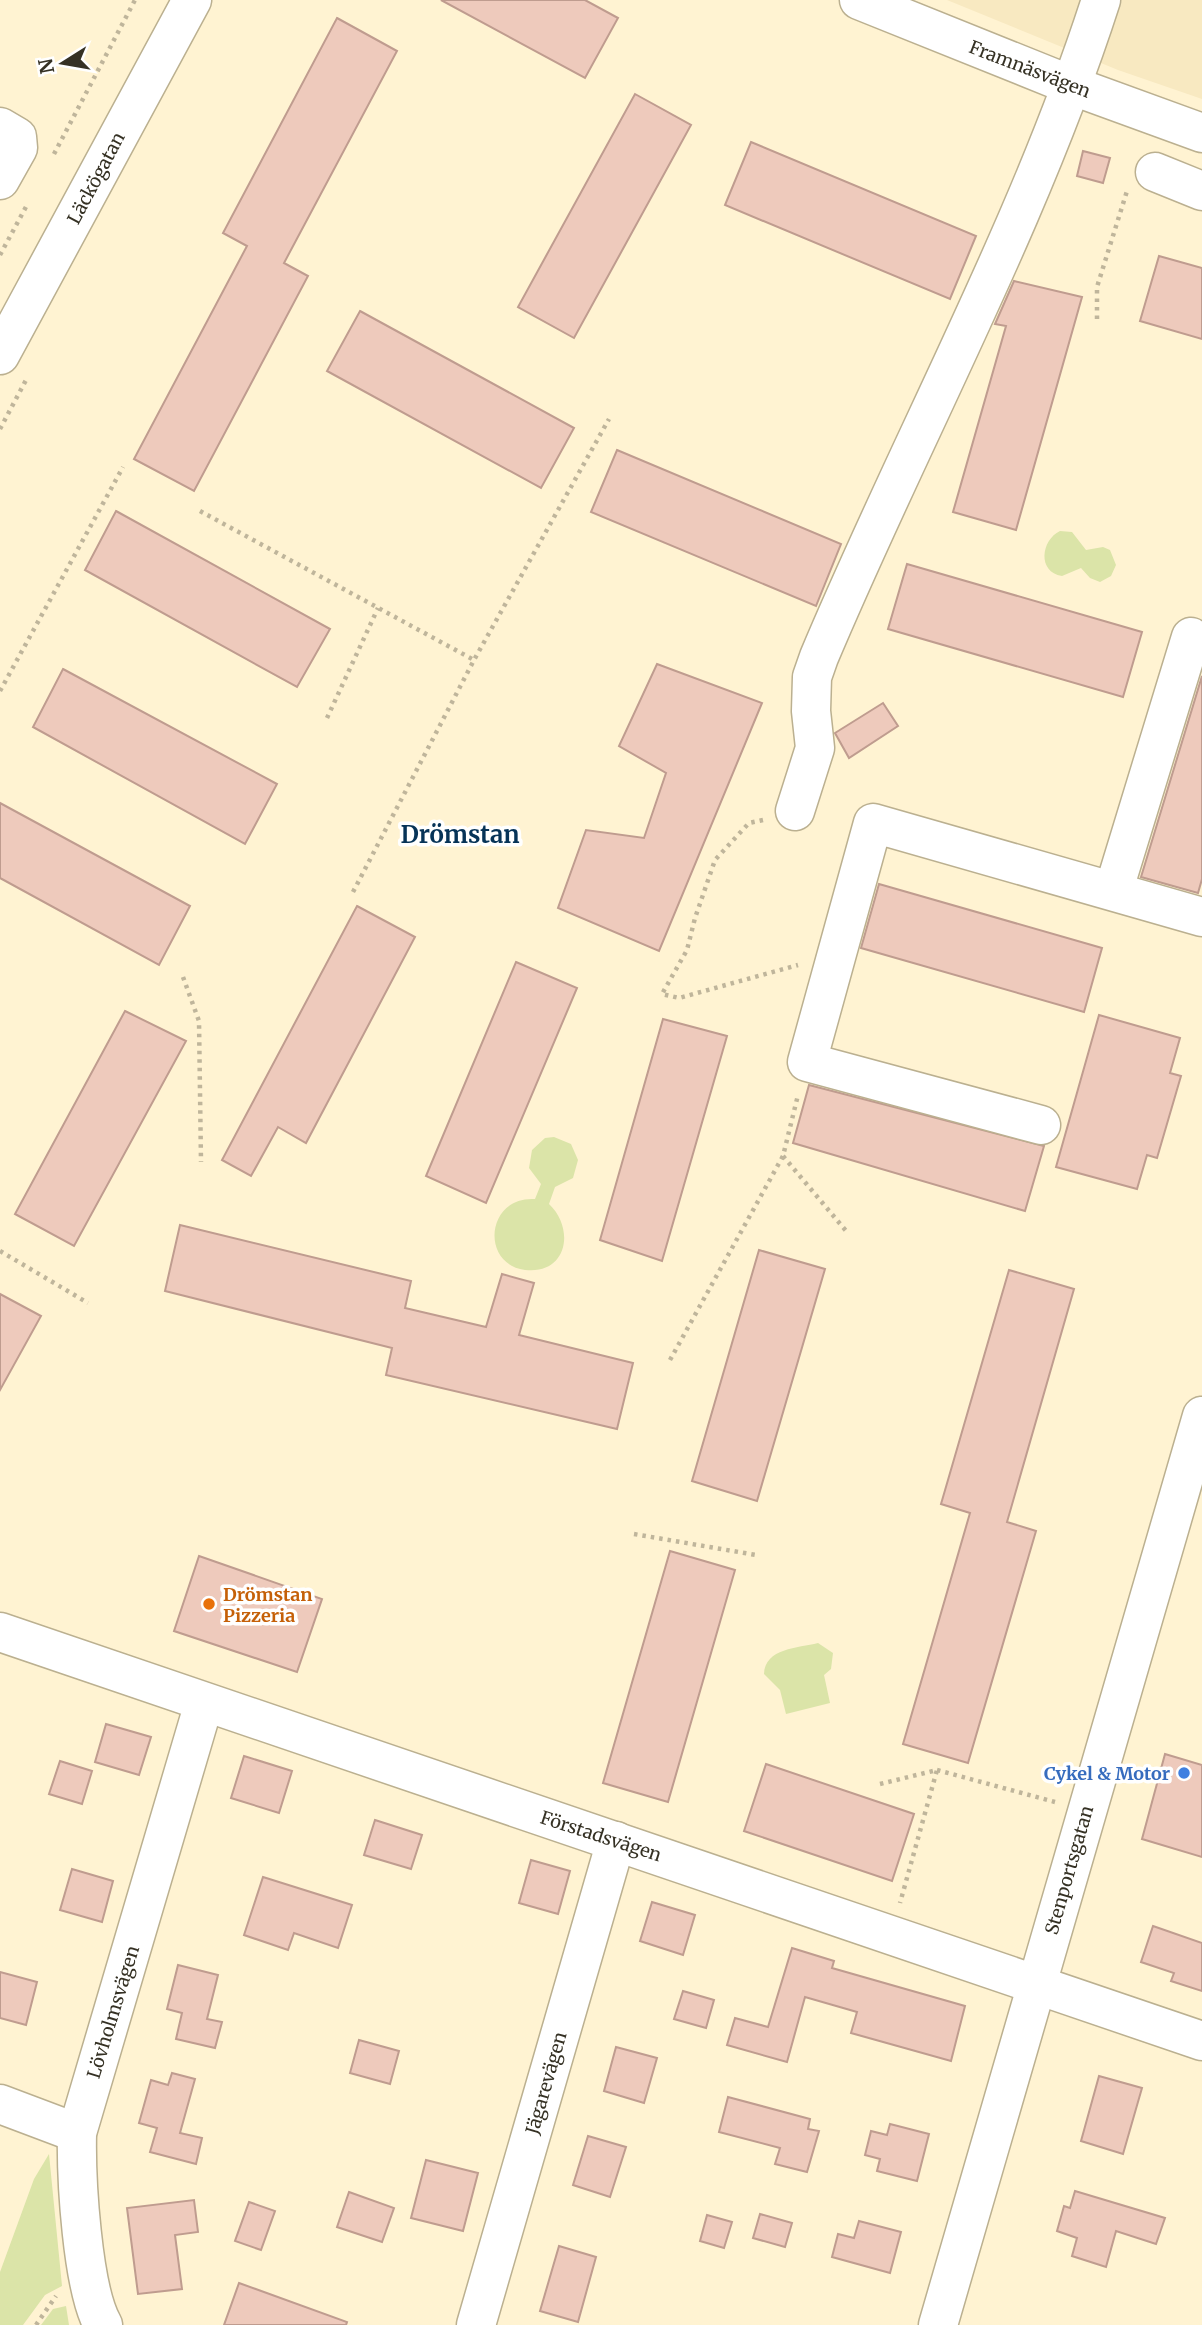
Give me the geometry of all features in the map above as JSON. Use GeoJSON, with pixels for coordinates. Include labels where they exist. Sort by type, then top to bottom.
{"type":"FeatureCollection","features":[{"type":"Feature","properties":{"kind":"street","name":"Läckögatan"},"geometry":{"type":"LineString","coordinates":[[0,355],[192,0]]}},
{"type":"Feature","properties":{"kind":"street","name":"Framnäsvägen"},"geometry":{"type":"LineString","coordinates":[[859,0],[1073,86],[1202,133]]}},
{"type":"Feature","properties":{"kind":"street"},"geometry":{"type":"LineString","coordinates":[[795,811],[815,748],[811,711],[812,677],[819,657],[871,533],[969,324],[1073,86],[1101,0]]}},
{"type":"Feature","properties":{"kind":"street"},"geometry":{"type":"LineString","coordinates":[[0,127],[17,137],[16,187]]}},
{"type":"Feature","properties":{"kind":"street"},"geometry":{"type":"LineString","coordinates":[[1142,180],[1202,191]]}},
{"type":"Feature","properties":{"kind":"street"},"geometry":{"type":"LineString","coordinates":[[1114,889],[1191,637]]}},
{"type":"Feature","properties":{"kind":"street"},"geometry":{"type":"LineString","coordinates":[[1041,1125],[807,1062],[873,823],[1114,889],[1202,917]]}},
{"type":"Feature","properties":{"kind":"street","name":"Stenportsgatan"},"geometry":{"type":"LineString","coordinates":[[938,2325],[1202,1416]]}},
{"type":"Feature","properties":{"kind":"street","name":"Förstadsvägen"},"geometry":{"type":"LineString","coordinates":[[0,1632],[1202,2041]]}},
{"type":"Feature","properties":{"kind":"street","name":"Lövholmsvägen"},"geometry":{"type":"LineString","coordinates":[[103,2325],[95,2311],[89,2283],[76,2171],[77,2133],[204,1703]]}},
{"type":"Feature","properties":{"kind":"street","name":"Jägarevägen"},"geometry":{"type":"LineString","coordinates":[[476,2325],[616,1841]]}},
{"type":"Feature","properties":{"kind":"street"},"geometry":{"type":"LineString","coordinates":[[0,2104],[77,2133]]}},
{"type":"Feature","properties":{"kind":"path"},"geometry":{"type":"LineString","coordinates":[[52,158],[135,0]]}},
{"type":"Feature","properties":{"kind":"path"},"geometry":{"type":"LineString","coordinates":[[1097,319],[1097,286],[1142,180]]}},
{"type":"Feature","properties":{"kind":"path"},"geometry":{"type":"LineString","coordinates":[[0,255],[16,187]]}},
{"type":"Feature","properties":{"kind":"path"},"geometry":{"type":"LineString","coordinates":[[353,892],[474,660],[608,419]]}},
{"type":"Feature","properties":{"kind":"path"},"geometry":{"type":"LineString","coordinates":[[0,691],[123,467]]}},
{"type":"Feature","properties":{"kind":"path"},"geometry":{"type":"LineString","coordinates":[[200,511],[474,660]]}},
{"type":"Feature","properties":{"kind":"path"},"geometry":{"type":"LineString","coordinates":[[327,718],[378,608]]}},
{"type":"Feature","properties":{"kind":"path"},"geometry":{"type":"LineString","coordinates":[[795,811],[749,823],[715,860],[687,950],[662,994],[679,998],[836,954]]}},
{"type":"Feature","properties":{"kind":"path"},"geometry":{"type":"LineString","coordinates":[[183,977],[198,1021],[201,1162]]}},
{"type":"Feature","properties":{"kind":"path"},"geometry":{"type":"LineString","coordinates":[[670,1360],[783,1156],[807,1062]]}},
{"type":"Feature","properties":{"kind":"path"},"geometry":{"type":"LineString","coordinates":[[783,1156],[847,1232]]}},
{"type":"Feature","properties":{"kind":"path"},"geometry":{"type":"LineString","coordinates":[[0,1251],[88,1303]]}},
{"type":"Feature","properties":{"kind":"path"},"geometry":{"type":"LineString","coordinates":[[635,1534],[757,1555]]}},
{"type":"Feature","properties":{"kind":"path"},"geometry":{"type":"LineString","coordinates":[[900,1904],[937,1770]]}},
{"type":"Feature","properties":{"kind":"path"},"geometry":{"type":"LineString","coordinates":[[880,1784],[937,1770],[1063,1804]]}},
{"type":"Feature","properties":{"kind":"shaded area"},"geometry":{"type":"Polygon","coordinates":[[[947,0],[1202,0],[1202,99],[1118,70],[947,0]]]}},
{"type":"Feature","properties":{"kind":"green space"},"geometry":{"type":"Polygon","coordinates":[[[1060,531],[1072,532],[1086,550],[1103,547],[1110,550],[1116,565],[1111,576],[1100,582],[1090,578],[1081,568],[1062,576],[1048,569],[1044,555],[1046,548],[1049,541],[1060,531]]]}},
{"type":"Feature","properties":{"kind":"green space"},"geometry":{"type":"Polygon","coordinates":[[[554,1137],[571,1144],[578,1160],[573,1178],[555,1187],[549,1204],[562,1225],[563,1248],[551,1265],[539,1270],[525,1270],[510,1265],[501,1256],[495,1244],[495,1231],[498,1219],[506,1208],[519,1201],[535,1199],[541,1184],[529,1168],[532,1150],[545,1138],[554,1137]]]}},
{"type":"Feature","properties":{"kind":"green space"},"geometry":{"type":"Polygon","coordinates":[[[818,1643],[833,1653],[831,1669],[824,1675],[830,1703],[786,1714],[780,1690],[764,1674],[766,1665],[776,1654],[818,1643]]]}},
{"type":"Feature","properties":{"kind":"green space"},"geometry":{"type":"Polygon","coordinates":[[[49,2154],[62,2286],[45,2295],[23,2325],[0,2325],[0,2272],[34,2179],[49,2154]]]}},
{"type":"Feature","properties":{"kind":"green space"},"geometry":{"type":"Polygon","coordinates":[[[66,2306],[69,2325],[41,2325],[53,2309],[66,2306]]]}},
{"type":"Feature","properties":{"kind":"building"},"geometry":{"type":"Polygon","coordinates":[[[441,0],[585,0],[618,18],[585,78],[441,0]]]}},
{"type":"Feature","properties":{"kind":"building"},"geometry":{"type":"Polygon","coordinates":[[[337,18],[397,51],[284,263],[308,276],[194,491],[134,459],[247,246],[223,233],[337,18]]]}},
{"type":"Feature","properties":{"kind":"building"},"geometry":{"type":"Polygon","coordinates":[[[635,94],[691,125],[574,338],[518,307],[635,94]]]}},
{"type":"Feature","properties":{"kind":"building"},"geometry":{"type":"Polygon","coordinates":[[[751,142],[976,236],[950,299],[725,205],[751,142]]]}},
{"type":"Feature","properties":{"kind":"building"},"geometry":{"type":"Polygon","coordinates":[[[1083,151],[1110,158],[1103,183],[1077,176],[1083,151]]]}},
{"type":"Feature","properties":{"kind":"building"},"geometry":{"type":"Polygon","coordinates":[[[1159,256],[1202,268],[1202,339],[1140,321],[1159,256]]]}},
{"type":"Feature","properties":{"kind":"building"},"geometry":{"type":"Polygon","coordinates":[[[1014,281],[1082,297],[1016,530],[953,512],[1006,326],[995,324],[1014,281]]]}},
{"type":"Feature","properties":{"kind":"building"},"geometry":{"type":"Polygon","coordinates":[[[360,311],[574,428],[541,488],[327,371],[360,311]]]}},
{"type":"Feature","properties":{"kind":"building"},"geometry":{"type":"Polygon","coordinates":[[[617,450],[841,544],[816,606],[591,512],[617,450]]]}},
{"type":"Feature","properties":{"kind":"building"},"geometry":{"type":"Polygon","coordinates":[[[116,511],[330,629],[297,687],[85,570],[116,511]]]}},
{"type":"Feature","properties":{"kind":"building"},"geometry":{"type":"Polygon","coordinates":[[[907,564],[1142,632],[1123,697],[888,629],[907,564]]]}},
{"type":"Feature","properties":{"kind":"building"},"geometry":{"type":"Polygon","coordinates":[[[657,664],[762,703],[659,951],[558,908],[586,830],[644,838],[666,773],[619,746],[657,664]]]}},
{"type":"Feature","properties":{"kind":"building"},"geometry":{"type":"Polygon","coordinates":[[[63,669],[277,784],[245,844],[33,727],[63,669]]]}},
{"type":"Feature","properties":{"kind":"building"},"geometry":{"type":"Polygon","coordinates":[[[1202,676],[1202,879],[1198,893],[1141,877],[1202,676]]]}},
{"type":"Feature","properties":{"kind":"building"},"geometry":{"type":"Polygon","coordinates":[[[883,703],[898,726],[849,758],[835,733],[883,703]]]}},
{"type":"Feature","properties":{"kind":"building"},"geometry":{"type":"Polygon","coordinates":[[[0,803],[190,906],[159,965],[0,878],[0,803]]]}},
{"type":"Feature","properties":{"kind":"building"},"geometry":{"type":"Polygon","coordinates":[[[879,884],[1102,948],[1084,1012],[861,948],[879,884]]]}},
{"type":"Feature","properties":{"kind":"building"},"geometry":{"type":"Polygon","coordinates":[[[357,906],[415,937],[306,1143],[278,1127],[251,1176],[222,1160],[357,906]]]}},
{"type":"Feature","properties":{"kind":"building"},"geometry":{"type":"Polygon","coordinates":[[[516,962],[577,988],[486,1203],[426,1176],[516,962]]]}},
{"type":"Feature","properties":{"kind":"building"},"geometry":{"type":"Polygon","coordinates":[[[125,1011],[186,1041],[74,1246],[15,1214],[125,1011]]]}},
{"type":"Feature","properties":{"kind":"building"},"geometry":{"type":"Polygon","coordinates":[[[1099,1015],[1180,1038],[1170,1073],[1181,1076],[1157,1158],[1147,1155],[1137,1189],[1056,1167],[1099,1015]]]}},
{"type":"Feature","properties":{"kind":"building"},"geometry":{"type":"Polygon","coordinates":[[[663,1019],[727,1036],[662,1261],[600,1240],[663,1019]]]}},
{"type":"Feature","properties":{"kind":"building"},"geometry":{"type":"Polygon","coordinates":[[[809,1085],[1044,1146],[1025,1211],[793,1143],[809,1085]]]}},
{"type":"Feature","properties":{"kind":"building"},"geometry":{"type":"Polygon","coordinates":[[[180,1225],[411,1281],[405,1308],[486,1327],[502,1274],[534,1283],[519,1335],[633,1363],[617,1429],[386,1375],[392,1348],[165,1291],[180,1225]]]}},
{"type":"Feature","properties":{"kind":"building"},"geometry":{"type":"Polygon","coordinates":[[[759,1250],[825,1269],[757,1501],[692,1481],[759,1250]]]}},
{"type":"Feature","properties":{"kind":"building"},"geometry":{"type":"Polygon","coordinates":[[[1009,1270],[1074,1289],[1007,1522],[1036,1531],[968,1763],[903,1744],[970,1513],[941,1504],[1009,1270]]]}},
{"type":"Feature","properties":{"kind":"building"},"geometry":{"type":"Polygon","coordinates":[[[0,1294],[41,1316],[0,1390],[0,1294]]]}},
{"type":"Feature","properties":{"kind":"building"},"geometry":{"type":"Polygon","coordinates":[[[670,1551],[735,1570],[668,1802],[603,1783],[670,1551]]]}},
{"type":"Feature","properties":{"kind":"building"},"geometry":{"type":"Polygon","coordinates":[[[199,1556],[322,1599],[297,1672],[174,1631],[199,1556]]]}},
{"type":"Feature","properties":{"kind":"building"},"geometry":{"type":"Polygon","coordinates":[[[106,1724],[151,1737],[139,1775],[95,1762],[106,1724]]]}},
{"type":"Feature","properties":{"kind":"building"},"geometry":{"type":"Polygon","coordinates":[[[1165,1754],[1202,1765],[1202,1857],[1142,1839],[1165,1754]]]}},
{"type":"Feature","properties":{"kind":"building"},"geometry":{"type":"Polygon","coordinates":[[[244,1756],[292,1771],[279,1813],[231,1798],[244,1756]]]}},
{"type":"Feature","properties":{"kind":"building"},"geometry":{"type":"Polygon","coordinates":[[[60,1761],[92,1771],[82,1804],[49,1794],[60,1761]]]}},
{"type":"Feature","properties":{"kind":"building"},"geometry":{"type":"Polygon","coordinates":[[[766,1764],[914,1814],[892,1881],[744,1831],[766,1764]]]}},
{"type":"Feature","properties":{"kind":"building"},"geometry":{"type":"Polygon","coordinates":[[[375,1820],[422,1835],[411,1869],[364,1855],[375,1820]]]}},
{"type":"Feature","properties":{"kind":"building"},"geometry":{"type":"Polygon","coordinates":[[[531,1860],[570,1871],[558,1914],[519,1903],[531,1860]]]}},
{"type":"Feature","properties":{"kind":"building"},"geometry":{"type":"Polygon","coordinates":[[[72,1869],[113,1881],[102,1922],[60,1910],[72,1869]]]}},
{"type":"Feature","properties":{"kind":"building"},"geometry":{"type":"Polygon","coordinates":[[[263,1877],[352,1905],[338,1948],[294,1933],[288,1950],[244,1935],[263,1877]]]}},
{"type":"Feature","properties":{"kind":"building"},"geometry":{"type":"Polygon","coordinates":[[[652,1902],[695,1915],[683,1955],[640,1941],[652,1902]]]}},
{"type":"Feature","properties":{"kind":"building"},"geometry":{"type":"Polygon","coordinates":[[[1153,1926],[1202,1943],[1202,1991],[1171,1981],[1174,1973],[1141,1962],[1153,1926]]]}},
{"type":"Feature","properties":{"kind":"building"},"geometry":{"type":"Polygon","coordinates":[[[792,1948],[834,1961],[832,1968],[965,2006],[951,2061],[851,2033],[857,2012],[805,1997],[787,2062],[727,2045],[735,2018],[768,2027],[792,1948]]]}},
{"type":"Feature","properties":{"kind":"building"},"geometry":{"type":"Polygon","coordinates":[[[178,1965],[218,1975],[207,2019],[222,2022],[215,2048],[176,2039],[182,2013],[167,2009],[178,1965]]]}},
{"type":"Feature","properties":{"kind":"building"},"geometry":{"type":"Polygon","coordinates":[[[0,1972],[37,1982],[26,2025],[0,2018],[0,1972]]]}},
{"type":"Feature","properties":{"kind":"building"},"geometry":{"type":"Polygon","coordinates":[[[683,1991],[714,2000],[706,2028],[674,2019],[683,1991]]]}},
{"type":"Feature","properties":{"kind":"building"},"geometry":{"type":"Polygon","coordinates":[[[359,2040],[399,2051],[390,2084],[350,2073],[359,2040]]]}},
{"type":"Feature","properties":{"kind":"building"},"geometry":{"type":"Polygon","coordinates":[[[616,2047],[657,2058],[644,2103],[604,2091],[616,2047]]]}},
{"type":"Feature","properties":{"kind":"building"},"geometry":{"type":"Polygon","coordinates":[[[172,2073],[195,2079],[180,2133],[202,2138],[196,2164],[150,2152],[157,2128],[139,2123],[151,2080],[168,2085],[172,2073]]]}},
{"type":"Feature","properties":{"kind":"building"},"geometry":{"type":"Polygon","coordinates":[[[1099,2076],[1142,2088],[1123,2154],[1081,2141],[1099,2076]]]}},
{"type":"Feature","properties":{"kind":"building"},"geometry":{"type":"Polygon","coordinates":[[[728,2097],[810,2119],[808,2129],[819,2131],[807,2172],[775,2164],[780,2148],[719,2132],[728,2097]]]}},
{"type":"Feature","properties":{"kind":"building"},"geometry":{"type":"Polygon","coordinates":[[[890,2124],[929,2134],[917,2181],[877,2171],[880,2159],[865,2155],[871,2131],[887,2135],[890,2124]]]}},
{"type":"Feature","properties":{"kind":"building"},"geometry":{"type":"Polygon","coordinates":[[[588,2136],[626,2147],[610,2197],[573,2185],[588,2136]]]}},
{"type":"Feature","properties":{"kind":"building"},"geometry":{"type":"Polygon","coordinates":[[[426,2160],[478,2173],[463,2231],[411,2218],[426,2160]]]}},
{"type":"Feature","properties":{"kind":"building"},"geometry":{"type":"Polygon","coordinates":[[[1075,2191],[1165,2218],[1156,2244],[1116,2231],[1106,2267],[1072,2256],[1077,2238],[1057,2231],[1064,2206],[1070,2208],[1075,2191]]]}},
{"type":"Feature","properties":{"kind":"building"},"geometry":{"type":"Polygon","coordinates":[[[349,2192],[394,2208],[382,2242],[337,2227],[349,2192]]]}},
{"type":"Feature","properties":{"kind":"building"},"geometry":{"type":"Polygon","coordinates":[[[194,2200],[198,2232],[175,2235],[182,2289],[138,2294],[127,2208],[194,2200]]]}},
{"type":"Feature","properties":{"kind":"building"},"geometry":{"type":"Polygon","coordinates":[[[249,2202],[275,2211],[261,2250],[235,2241],[249,2202]]]}},
{"type":"Feature","properties":{"kind":"building"},"geometry":{"type":"Polygon","coordinates":[[[760,2214],[792,2223],[785,2247],[753,2238],[760,2214]]]}},
{"type":"Feature","properties":{"kind":"building"},"geometry":{"type":"Polygon","coordinates":[[[707,2215],[732,2222],[724,2248],[700,2241],[707,2215]]]}},
{"type":"Feature","properties":{"kind":"building"},"geometry":{"type":"Polygon","coordinates":[[[859,2221],[901,2232],[890,2273],[832,2257],[838,2234],[854,2238],[859,2221]]]}},
{"type":"Feature","properties":{"kind":"building"},"geometry":{"type":"Polygon","coordinates":[[[559,2246],[596,2257],[578,2322],[540,2311],[559,2246]]]}},
{"type":"Feature","properties":{"kind":"building"},"geometry":{"type":"Polygon","coordinates":[[[239,2283],[347,2322],[346,2325],[224,2325],[239,2283]]]}},
{"type":"Feature","properties":{"kind":"place","name":"Drömstan Pizzeria"},"geometry":{"type":"Point","coordinates":[209,1604]}},
{"type":"Feature","properties":{"kind":"place","name":"Cykel & Motor"},"geometry":{"type":"Point","coordinates":[1184,1773]}},
{"type":"Feature","properties":{"kind":"district","name":"Drömstan"},"geometry":{"type":"Point","coordinates":[460,834]}}]}
